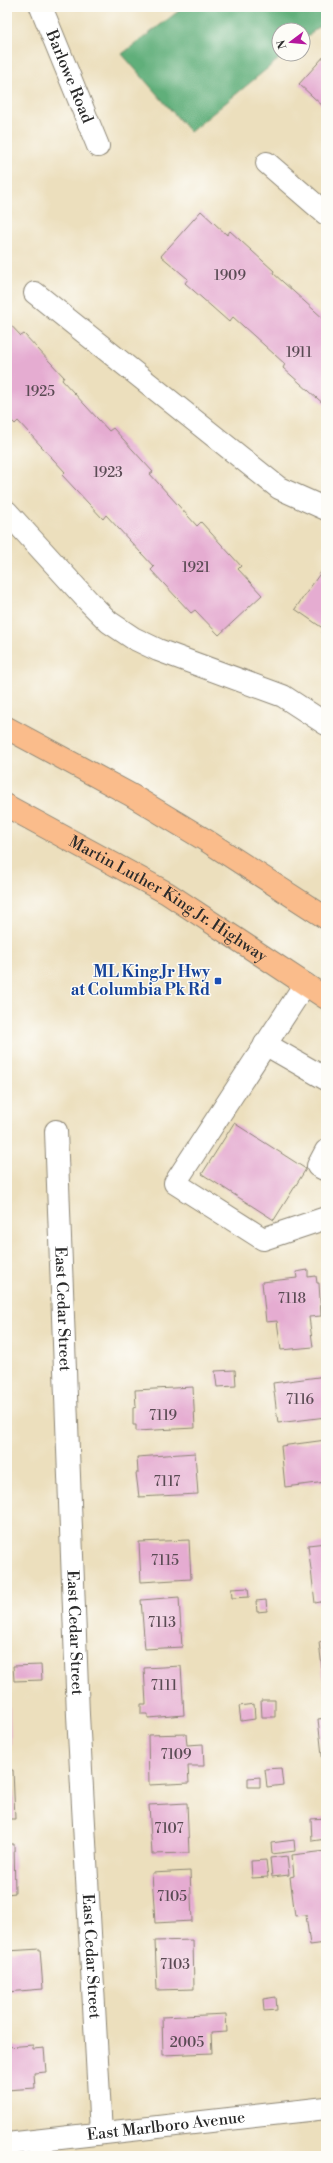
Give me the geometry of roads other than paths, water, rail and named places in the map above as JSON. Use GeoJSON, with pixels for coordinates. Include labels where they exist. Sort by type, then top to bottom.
{"type":"FeatureCollection","features":[{"type":"Feature","properties":{"kind":"main road"},"geometry":{"type":"LineString","coordinates":[[7,728],[138,799],[251,867],[326,918]]}},
{"type":"Feature","properties":{"kind":"main road","name":"Martin Luther King Jr. Highway"},"geometry":{"type":"LineString","coordinates":[[7,806],[167,893],[326,998]]}},
{"type":"Feature","properties":{"kind":"street","name":"Barlowe Road"},"geometry":{"type":"LineString","coordinates":[[41,7],[98,146]]}},
{"type":"Feature","properties":{"kind":"street"},"geometry":{"type":"LineString","coordinates":[[267,163],[326,214]]}},
{"type":"Feature","properties":{"kind":"street"},"geometry":{"type":"LineString","coordinates":[[35,293],[279,488],[326,509]]}},
{"type":"Feature","properties":{"kind":"street"},"geometry":{"type":"LineString","coordinates":[[7,512],[90,603],[110,622],[133,638],[158,650],[283,696],[326,724]]}},
{"type":"Feature","properties":{"kind":"street"},"geometry":{"type":"LineString","coordinates":[[304,984],[175,1183],[263,1239],[326,1218]]}},
{"type":"Feature","properties":{"kind":"street"},"geometry":{"type":"LineString","coordinates":[[266,1044],[326,1079]]}},
{"type":"Feature","properties":{"kind":"street","name":"East Cedar Street"},"geometry":{"type":"LineString","coordinates":[[56,1131],[78,1715],[101,2133]]}},
{"type":"Feature","properties":{"kind":"street"},"geometry":{"type":"LineString","coordinates":[[326,1151],[318,1166],[326,1170]]}},
{"type":"Feature","properties":{"kind":"street","name":"East Marlboro Avenue"},"geometry":{"type":"LineString","coordinates":[[7,2144],[326,2108]]}},
{"type":"Feature","properties":{"kind":"place","name":"ML King Jr Hwy at Columbia Pk Rd"},"geometry":{"type":"Point","coordinates":[218,981]}}]}
